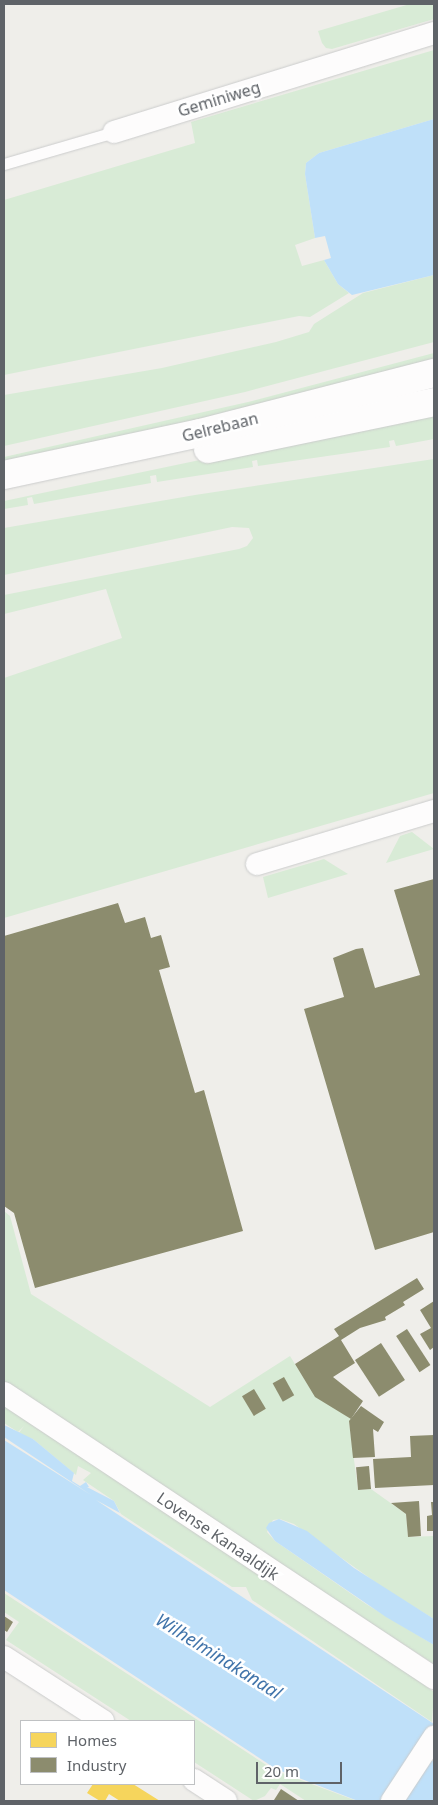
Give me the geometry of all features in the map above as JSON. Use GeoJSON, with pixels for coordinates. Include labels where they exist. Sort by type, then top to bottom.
{"type":"FeatureCollection","features":[{"type":"Feature","properties":{"kind":"street","name":"Geminiweg"},"geometry":{"type":"LineString","coordinates":[[114,132],[434,33]]}},
{"type":"Feature","properties":{"kind":"street","name":"Gelrebaan"},"geometry":{"type":"LineString","coordinates":[[4,475],[200,432],[434,373]]}},
{"type":"Feature","properties":{"kind":"street","name":"Gelrebaan"},"geometry":{"type":"LineString","coordinates":[[4,492],[434,402]]}},
{"type":"Feature","properties":{"kind":"street"},"geometry":{"type":"LineString","coordinates":[[257,864],[434,812]]}},
{"type":"Feature","properties":{"kind":"street","name":"Lovense Kanaaldijk"},"geometry":{"type":"LineString","coordinates":[[4,1393],[434,1678]]}},
{"type":"Feature","properties":{"kind":"street"},"geometry":{"type":"LineString","coordinates":[[4,1657],[101,1720]]}},
{"type":"Feature","properties":{"kind":"street"},"geometry":{"type":"LineString","coordinates":[[392,1801],[434,1737]]}},
{"type":"Feature","properties":{"kind":"street"},"geometry":{"type":"LineString","coordinates":[[195,1781],[226,1801]]}},
{"type":"Feature","properties":{"kind":"lane","name":"Geminiweg"},"geometry":{"type":"LineString","coordinates":[[4,164],[114,132]]}},
{"type":"Feature","properties":{"kind":"green space"},"geometry":{"type":"Polygon","coordinates":[[[410,4],[434,4],[434,19],[332,49],[326,48],[322,43],[318,31],[410,4]]]}},
{"type":"Feature","properties":{"kind":"green space"},"geometry":{"type":"Polygon","coordinates":[[[434,50],[434,119],[319,153],[306,163],[305,174],[315,238],[295,245],[302,266],[324,260],[338,284],[349,293],[310,317],[299,316],[4,375],[4,200],[195,143],[191,122],[434,50]]]}},
{"type":"Feature","properties":{"kind":"green space"},"geometry":{"type":"Polygon","coordinates":[[[434,275],[434,342],[245,392],[4,446],[4,395],[162,368],[276,342],[309,332],[314,324],[363,293],[434,275]]]}},
{"type":"Feature","properties":{"kind":"green space"},"geometry":{"type":"Polygon","coordinates":[[[434,353],[434,363],[192,424],[4,466],[4,457],[248,402],[434,353]]]}},
{"type":"Feature","properties":{"kind":"green space"},"geometry":{"type":"Polygon","coordinates":[[[434,411],[434,439],[396,446],[394,440],[389,441],[390,447],[258,466],[257,460],[252,461],[253,467],[157,482],[156,475],[150,476],[151,483],[34,504],[32,497],[27,498],[28,505],[4,509],[4,501],[434,411]]]}},
{"type":"Feature","properties":{"kind":"green space"},"geometry":{"type":"Polygon","coordinates":[[[434,459],[434,793],[4,918],[4,678],[122,638],[106,589],[4,614],[4,595],[239,549],[247,546],[253,538],[249,528],[232,527],[4,575],[4,528],[195,495],[434,459]]]}},
{"type":"Feature","properties":{"kind":"green space"},"geometry":{"type":"Polygon","coordinates":[[[412,832],[434,849],[386,863],[400,836],[412,832]]]}},
{"type":"Feature","properties":{"kind":"green space"},"geometry":{"type":"Polygon","coordinates":[[[324,859],[348,874],[268,898],[263,877],[324,859]]]}},
{"type":"Feature","properties":{"kind":"green space"},"geometry":{"type":"Polygon","coordinates":[[[4,1211],[10,1216],[31,1294],[210,1407],[290,1356],[311,1390],[351,1419],[349,1422],[358,1490],[371,1489],[406,1514],[408,1537],[434,1536],[434,1619],[385,1589],[294,1524],[280,1519],[273,1520],[267,1532],[275,1541],[366,1604],[434,1645],[434,1664],[4,1386],[4,1211]]]}},
{"type":"Feature","properties":{"kind":"green space"},"geometry":{"type":"Polygon","coordinates":[[[4,1404],[434,1692],[432,1722],[252,1600],[246,1587],[232,1587],[121,1514],[114,1501],[83,1480],[91,1473],[78,1466],[76,1475],[33,1439],[18,1434],[24,1426],[18,1432],[4,1423],[4,1404]]]}},
{"type":"Feature","properties":{"kind":"green space"},"geometry":{"type":"Polygon","coordinates":[[[4,1593],[274,1770],[357,1801],[306,1801],[280,1784],[276,1790],[271,1788],[265,1796],[254,1801],[195,1763],[195,1720],[129,1720],[6,1640],[19,1622],[4,1612],[4,1593]]]}},
{"type":"Feature","properties":{"kind":"water"},"geometry":{"type":"Polygon","coordinates":[[[434,119],[434,275],[352,295],[338,284],[324,260],[331,258],[325,236],[315,238],[305,174],[306,163],[319,153],[434,119]]]}},
{"type":"Feature","properties":{"kind":"water","name":"Wilhelminakanaal"},"geometry":{"type":"Polygon","coordinates":[[[4,1425],[33,1439],[74,1473],[72,1481],[80,1486],[86,1482],[89,1487],[87,1487],[114,1501],[120,1513],[96,1500],[434,1724],[434,1756],[417,1746],[413,1747],[434,1762],[434,1801],[358,1801],[276,1769],[4,1590],[4,1440],[91,1495],[4,1437],[4,1425]]]}},
{"type":"Feature","properties":{"kind":"water"},"geometry":{"type":"Polygon","coordinates":[[[279,1519],[307,1531],[354,1568],[434,1619],[434,1645],[386,1617],[275,1541],[266,1528],[269,1523],[279,1519]]]}},
{"type":"Feature","properties":{"kind":"building: Homes"},"geometry":{"type":"Polygon","coordinates":[[[92,1785],[135,1785],[160,1801],[120,1801],[109,1794],[105,1801],[100,1801],[87,1793],[92,1785]]]}},
{"type":"Feature","properties":{"kind":"building: Industry"},"geometry":{"type":"Polygon","coordinates":[[[434,879],[434,1232],[375,1250],[304,1009],[344,997],[333,958],[356,949],[363,948],[375,988],[420,975],[394,890],[434,879]]]}},
{"type":"Feature","properties":{"kind":"building: Industry"},"geometry":{"type":"Polygon","coordinates":[[[118,903],[125,923],[145,917],[151,938],[161,935],[170,967],[159,970],[195,1093],[204,1090],[243,1231],[35,1288],[14,1213],[4,1206],[4,936],[118,903]]]}},
{"type":"Feature","properties":{"kind":"building: Industry"},"geometry":{"type":"Polygon","coordinates":[[[417,1278],[424,1289],[403,1302],[405,1305],[385,1317],[386,1320],[360,1328],[341,1340],[355,1363],[333,1377],[363,1401],[351,1419],[315,1397],[295,1364],[339,1336],[334,1329],[417,1278]]]}},
{"type":"Feature","properties":{"kind":"building: Industry"},"geometry":{"type":"Polygon","coordinates":[[[434,1301],[434,1347],[430,1350],[420,1334],[431,1328],[420,1310],[434,1301]]]}},
{"type":"Feature","properties":{"kind":"building: Industry"},"geometry":{"type":"Polygon","coordinates":[[[407,1329],[430,1365],[420,1372],[396,1336],[407,1329]]]}},
{"type":"Feature","properties":{"kind":"building: Industry"},"geometry":{"type":"Polygon","coordinates":[[[381,1343],[405,1380],[379,1397],[355,1360],[381,1343]]]}},
{"type":"Feature","properties":{"kind":"building: Industry"},"geometry":{"type":"Polygon","coordinates":[[[284,1377],[294,1395],[283,1402],[273,1383],[284,1377]]]}},
{"type":"Feature","properties":{"kind":"building: Industry"},"geometry":{"type":"Polygon","coordinates":[[[254,1389],[266,1409],[254,1416],[242,1396],[254,1389]]]}},
{"type":"Feature","properties":{"kind":"building: Industry"},"geometry":{"type":"Polygon","coordinates":[[[361,1406],[384,1422],[378,1432],[373,1429],[375,1457],[353,1458],[349,1421],[361,1406]]]}},
{"type":"Feature","properties":{"kind":"building: Industry"},"geometry":{"type":"Polygon","coordinates":[[[434,1435],[434,1485],[375,1488],[373,1459],[411,1457],[410,1436],[434,1435]]]}},
{"type":"Feature","properties":{"kind":"building: Industry"},"geometry":{"type":"Polygon","coordinates":[[[369,1466],[371,1489],[358,1490],[356,1467],[369,1466]]]}},
{"type":"Feature","properties":{"kind":"building: Industry"},"geometry":{"type":"Polygon","coordinates":[[[419,1501],[421,1536],[408,1537],[406,1514],[391,1503],[419,1501]]]}},
{"type":"Feature","properties":{"kind":"building: Industry"},"geometry":{"type":"Polygon","coordinates":[[[431,1502],[434,1502],[434,1531],[427,1531],[427,1516],[432,1515],[431,1502]]]}},
{"type":"Feature","properties":{"kind":"building: Industry"},"geometry":{"type":"Polygon","coordinates":[[[4,1616],[13,1622],[7,1632],[4,1630],[4,1616]]]}},
{"type":"Feature","properties":{"kind":"building: Industry"},"geometry":{"type":"Polygon","coordinates":[[[281,1789],[299,1801],[274,1800],[281,1789]]]}}]}
